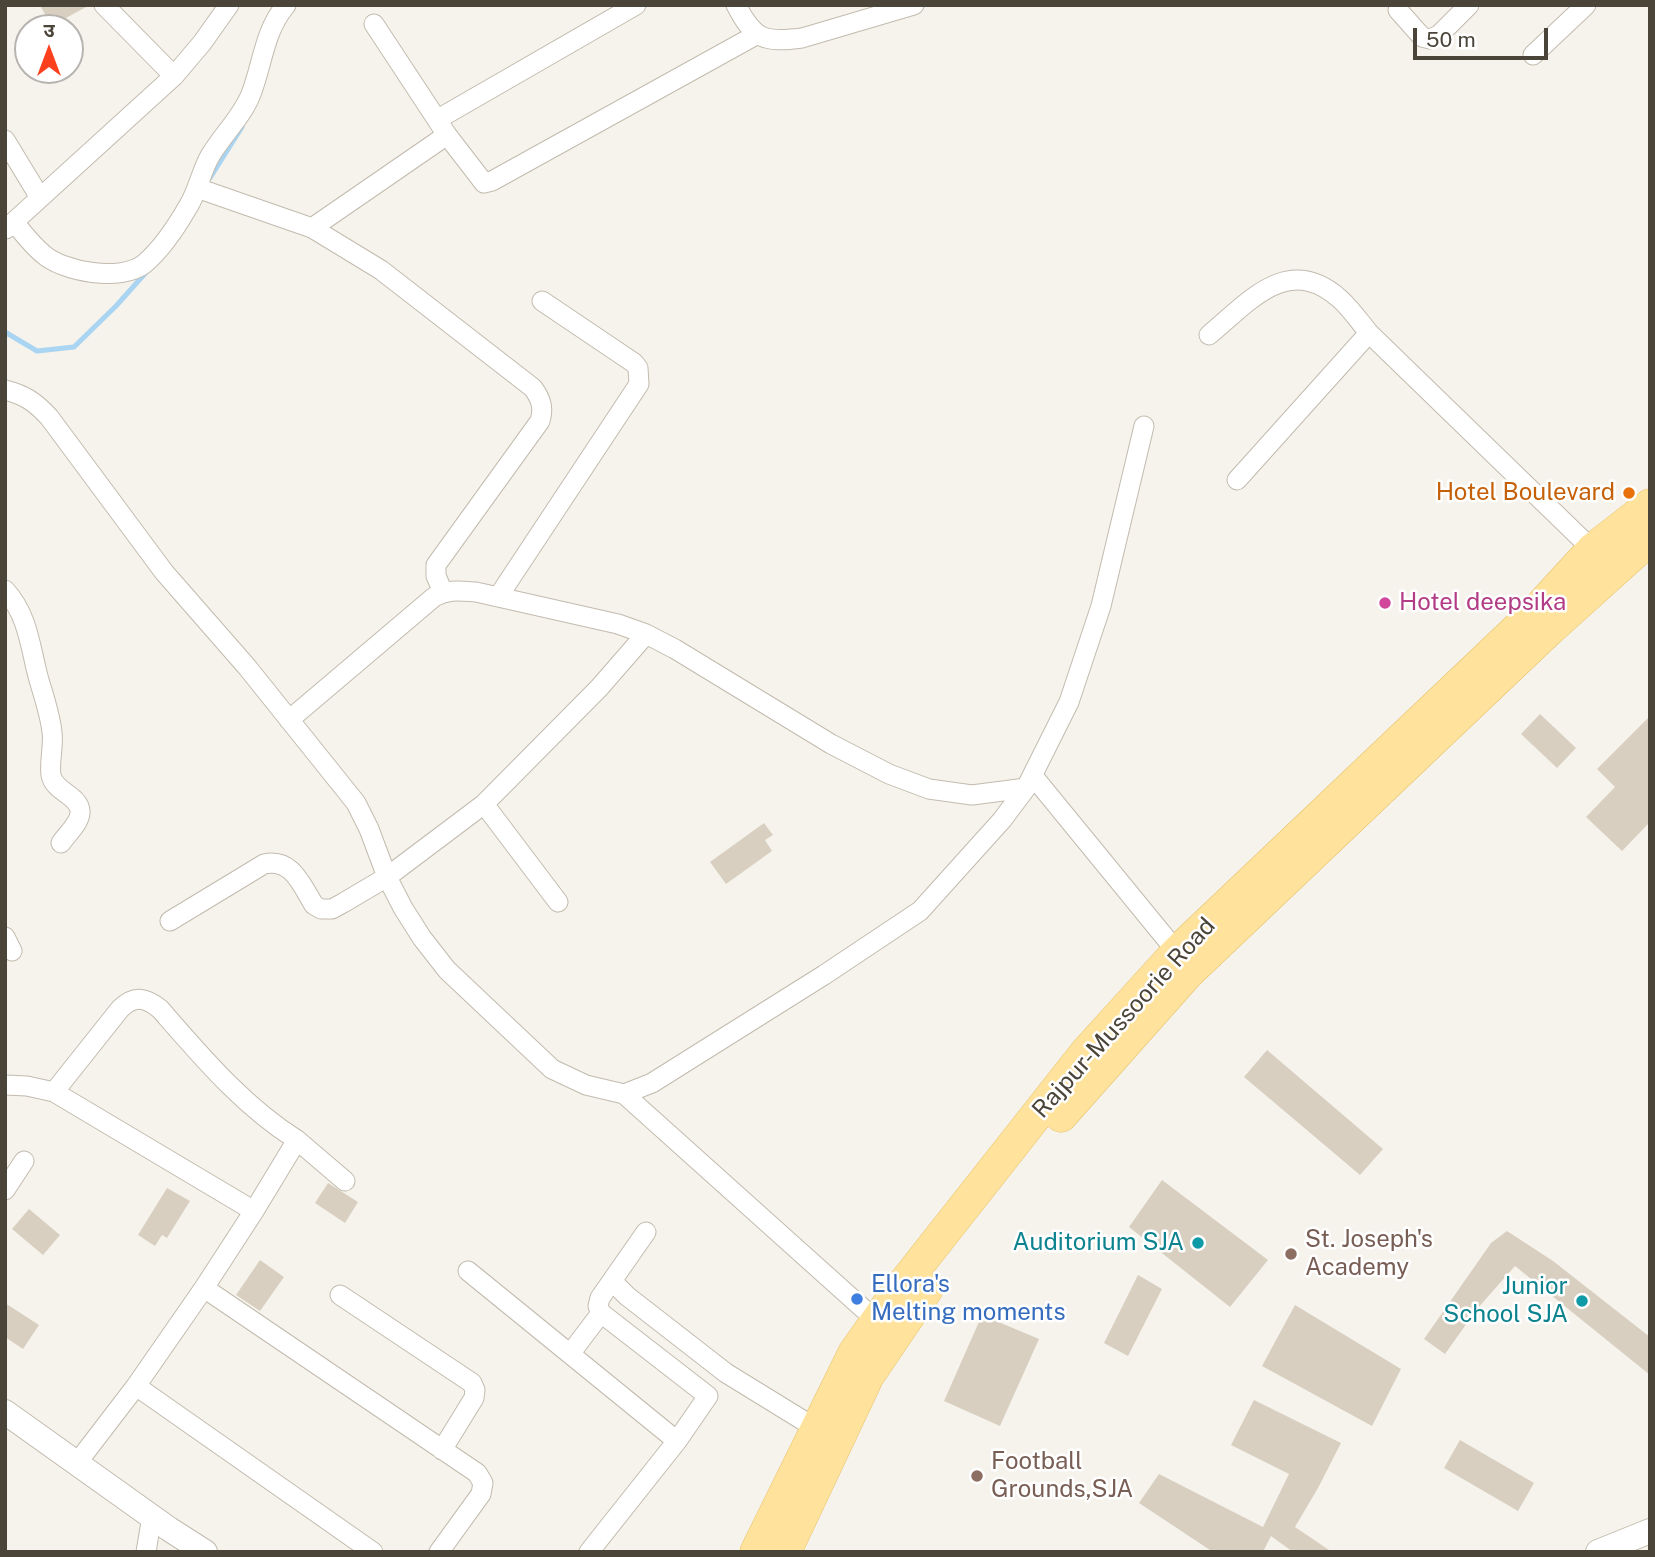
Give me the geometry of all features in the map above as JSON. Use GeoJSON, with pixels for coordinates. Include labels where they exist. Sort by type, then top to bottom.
{"type":"FeatureCollection","features":[{"type":"Feature","properties":{"kind":"main road","name":"Rajpur-Mussoorie Road"},"geometry":{"type":"LineString","coordinates":[[785,1552],[868,1376],[909,1313],[1044,1135],[1196,966],[1603,560],[1650,505]]}},
{"type":"Feature","properties":{"kind":"main road","name":"Rajpur-Mussoorie Road"},"geometry":{"type":"LineString","coordinates":[[755,1552],[854,1353],[1035,1114],[1087,1051],[1177,952],[1536,611],[1603,560],[1650,539]]}},
{"type":"Feature","properties":{"kind":"street"},"geometry":{"type":"LineString","coordinates":[[104,5],[174,76]]}},
{"type":"Feature","properties":{"kind":"street"},"geometry":{"type":"LineString","coordinates":[[229,5],[174,76],[39,196],[10,226],[44,256],[71,268],[92,272],[129,272],[142,265],[163,243],[190,204],[205,190],[210,156],[247,103],[271,26],[286,5]]}},
{"type":"Feature","properties":{"kind":"street"},"geometry":{"type":"LineString","coordinates":[[312,228],[442,127],[636,5]]}},
{"type":"Feature","properties":{"kind":"street"},"geometry":{"type":"LineString","coordinates":[[736,5],[749,29],[756,35],[775,40],[802,38],[914,5]]}},
{"type":"Feature","properties":{"kind":"street"},"geometry":{"type":"LineString","coordinates":[[1398,10],[1422,37],[1430,39],[1439,34],[1469,5]]}},
{"type":"Feature","properties":{"kind":"street"},"geometry":{"type":"LineString","coordinates":[[1533,55],[1586,5]]}},
{"type":"Feature","properties":{"kind":"street"},"geometry":{"type":"LineString","coordinates":[[374,24],[442,127],[480,180],[488,183],[756,35]]}},
{"type":"Feature","properties":{"kind":"street"},"geometry":{"type":"LineString","coordinates":[[5,140],[39,196]]}},
{"type":"Feature","properties":{"kind":"street"},"geometry":{"type":"LineString","coordinates":[[205,190],[312,228],[381,270],[533,388],[540,397],[540,421],[436,565],[436,576],[443,592]]}},
{"type":"Feature","properties":{"kind":"street"},"geometry":{"type":"LineString","coordinates":[[1209,334],[1268,286],[1288,279],[1318,283],[1341,300],[1369,333],[1603,560]]}},
{"type":"Feature","properties":{"kind":"street"},"geometry":{"type":"LineString","coordinates":[[498,597],[639,384],[640,375],[634,363],[542,301]]}},
{"type":"Feature","properties":{"kind":"street"},"geometry":{"type":"LineString","coordinates":[[1237,480],[1369,333]]}},
{"type":"Feature","properties":{"kind":"street"},"geometry":{"type":"LineString","coordinates":[[5,390],[24,395],[43,411],[164,572],[356,803],[387,877],[422,938],[447,970],[552,1069],[586,1085],[624,1094],[877,1321]]}},
{"type":"Feature","properties":{"kind":"street"},"geometry":{"type":"LineString","coordinates":[[624,1094],[652,1083],[920,911],[1002,821],[1029,782],[1069,702],[1101,606],[1144,426]]}},
{"type":"Feature","properties":{"kind":"street"},"geometry":{"type":"LineString","coordinates":[[5,590],[25,621],[47,704],[53,734],[51,778],[56,787],[78,803],[81,810],[79,818],[61,843]]}},
{"type":"Feature","properties":{"kind":"street"},"geometry":{"type":"LineString","coordinates":[[289,720],[424,606],[443,592],[456,590],[618,624],[646,634],[831,744],[888,774],[929,789],[972,795],[1029,782]]}},
{"type":"Feature","properties":{"kind":"street"},"geometry":{"type":"LineString","coordinates":[[170,921],[264,864],[275,862],[286,865],[314,905],[321,909],[331,909],[387,877],[484,804],[599,688],[646,634]]}},
{"type":"Feature","properties":{"kind":"street"},"geometry":{"type":"LineString","coordinates":[[1029,782],[1177,952]]}},
{"type":"Feature","properties":{"kind":"street"},"geometry":{"type":"LineString","coordinates":[[484,804],[558,902]]}},
{"type":"Feature","properties":{"kind":"street"},"geometry":{"type":"LineString","coordinates":[[54,1092],[127,1001],[137,998],[149,1001],[160,1009],[239,1095],[272,1125],[297,1140],[345,1181]]}},
{"type":"Feature","properties":{"kind":"street"},"geometry":{"type":"LineString","coordinates":[[5,1085],[27,1086],[54,1092],[254,1211]]}},
{"type":"Feature","properties":{"kind":"street"},"geometry":{"type":"LineString","coordinates":[[77,1463],[136,1386],[204,1288],[297,1140]]}},
{"type":"Feature","properties":{"kind":"street"},"geometry":{"type":"LineString","coordinates":[[5,1189],[24,1161]]}},
{"type":"Feature","properties":{"kind":"street"},"geometry":{"type":"LineString","coordinates":[[646,1232],[600,1298],[598,1307],[601,1313],[708,1396]]}},
{"type":"Feature","properties":{"kind":"street"},"geometry":{"type":"LineString","coordinates":[[468,1271],[677,1441]]}},
{"type":"Feature","properties":{"kind":"street"},"geometry":{"type":"LineString","coordinates":[[612,1281],[627,1296],[726,1373],[817,1429]]}},
{"type":"Feature","properties":{"kind":"street"},"geometry":{"type":"LineString","coordinates":[[204,1288],[477,1473],[483,1483],[481,1494],[439,1552]]}},
{"type":"Feature","properties":{"kind":"street"},"geometry":{"type":"LineString","coordinates":[[340,1294],[472,1384],[475,1390],[474,1398],[442,1450]]}},
{"type":"Feature","properties":{"kind":"street"},"geometry":{"type":"LineString","coordinates":[[569,1354],[601,1313]]}},
{"type":"Feature","properties":{"kind":"street"},"geometry":{"type":"LineString","coordinates":[[589,1552],[677,1441],[726,1373]]}},
{"type":"Feature","properties":{"kind":"street"},"geometry":{"type":"LineString","coordinates":[[136,1386],[373,1552]]}},
{"type":"Feature","properties":{"kind":"street"},"geometry":{"type":"LineString","coordinates":[[5,1412],[205,1552]]}},
{"type":"Feature","properties":{"kind":"street"},"geometry":{"type":"LineString","coordinates":[[146,1552],[152,1516]]}},
{"type":"Feature","properties":{"kind":"street"},"geometry":{"type":"LineString","coordinates":[[1598,1552],[1650,1531]]}},
{"type":"Feature","properties":{"kind":"building"},"geometry":{"type":"Polygon","coordinates":[[[40,5],[90,5],[73,14],[45,14],[40,5]]]}},
{"type":"Feature","properties":{"kind":"building"},"geometry":{"type":"Polygon","coordinates":[[[1540,714],[1576,748],[1557,768],[1521,734],[1540,714]]]}},
{"type":"Feature","properties":{"kind":"building"},"geometry":{"type":"Polygon","coordinates":[[[1650,716],[1650,822],[1622,851],[1586,817],[1615,787],[1597,769],[1650,716]]]}},
{"type":"Feature","properties":{"kind":"building"},"geometry":{"type":"Polygon","coordinates":[[[764,823],[773,835],[765,840],[772,851],[726,884],[710,862],[764,823]]]}},
{"type":"Feature","properties":{"kind":"building"},"geometry":{"type":"Polygon","coordinates":[[[1267,1050],[1383,1149],[1360,1175],[1244,1077],[1267,1050]]]}},
{"type":"Feature","properties":{"kind":"building","name":"Auditorium SJA"},"geometry":{"type":"Polygon","coordinates":[[[1162,1180],[1268,1260],[1230,1307],[1129,1227],[1162,1180]]]}},
{"type":"Feature","properties":{"kind":"building"},"geometry":{"type":"Polygon","coordinates":[[[328,1183],[358,1202],[345,1223],[315,1203],[328,1183]]]}},
{"type":"Feature","properties":{"kind":"building"},"geometry":{"type":"Polygon","coordinates":[[[167,1188],[190,1201],[167,1238],[162,1235],[155,1246],[138,1235],[167,1188]]]}},
{"type":"Feature","properties":{"kind":"building"},"geometry":{"type":"Polygon","coordinates":[[[29,1209],[60,1235],[43,1255],[12,1229],[29,1209]]]}},
{"type":"Feature","properties":{"kind":"building","name":"Junior School SJA"},"geometry":{"type":"Polygon","coordinates":[[[1507,1231],[1553,1261],[1650,1337],[1650,1375],[1515,1266],[1477,1309],[1445,1354],[1424,1339],[1491,1243],[1507,1231]]]}},
{"type":"Feature","properties":{"kind":"building"},"geometry":{"type":"Polygon","coordinates":[[[260,1260],[284,1277],[260,1311],[236,1295],[260,1260]]]}},
{"type":"Feature","properties":{"kind":"building"},"geometry":{"type":"Polygon","coordinates":[[[1138,1275],[1162,1289],[1128,1356],[1104,1343],[1138,1275]]]}},
{"type":"Feature","properties":{"kind":"building"},"geometry":{"type":"Polygon","coordinates":[[[5,1303],[39,1325],[23,1349],[5,1337],[5,1303]]]}},
{"type":"Feature","properties":{"kind":"building"},"geometry":{"type":"Polygon","coordinates":[[[1295,1305],[1401,1369],[1372,1426],[1262,1366],[1295,1305]]]}},
{"type":"Feature","properties":{"kind":"building"},"geometry":{"type":"Polygon","coordinates":[[[982,1315],[1039,1339],[1000,1426],[944,1401],[982,1315]]]}},
{"type":"Feature","properties":{"kind":"building"},"geometry":{"type":"Polygon","coordinates":[[[1254,1400],[1341,1443],[1295,1527],[1332,1552],[1293,1552],[1271,1536],[1263,1552],[1213,1552],[1139,1503],[1159,1474],[1263,1527],[1289,1474],[1231,1445],[1254,1400]]]}},
{"type":"Feature","properties":{"kind":"building"},"geometry":{"type":"Polygon","coordinates":[[[1460,1440],[1534,1483],[1518,1511],[1444,1468],[1460,1440]]]}},
{"type":"Feature","properties":{"kind":"waterway"},"geometry":{"type":"LineString","coordinates":[[210,178],[242,127]]}},
{"type":"Feature","properties":{"kind":"waterway"},"geometry":{"type":"LineString","coordinates":[[5,332],[37,351],[74,347],[150,268]]}},
{"type":"Feature","properties":{"kind":"place","name":"Hotel Boulevard"},"geometry":{"type":"Point","coordinates":[1629,493]}},
{"type":"Feature","properties":{"kind":"place","name":"Hotel deepsika"},"geometry":{"type":"Point","coordinates":[1385,603]}},
{"type":"Feature","properties":{"kind":"place","name":"Auditorium SJA"},"geometry":{"type":"Point","coordinates":[1198,1243]}},
{"type":"Feature","properties":{"kind":"place","name":"St. Joseph's Academy"},"geometry":{"type":"Point","coordinates":[1291,1254]}},
{"type":"Feature","properties":{"kind":"place","name":"Ellora's Melting moments"},"geometry":{"type":"Point","coordinates":[857,1299]}},
{"type":"Feature","properties":{"kind":"place","name":"Junior School SJA"},"geometry":{"type":"Point","coordinates":[1582,1301]}},
{"type":"Feature","properties":{"kind":"place","name":"Football Grounds,SJA"},"geometry":{"type":"Point","coordinates":[977,1476]}}]}
